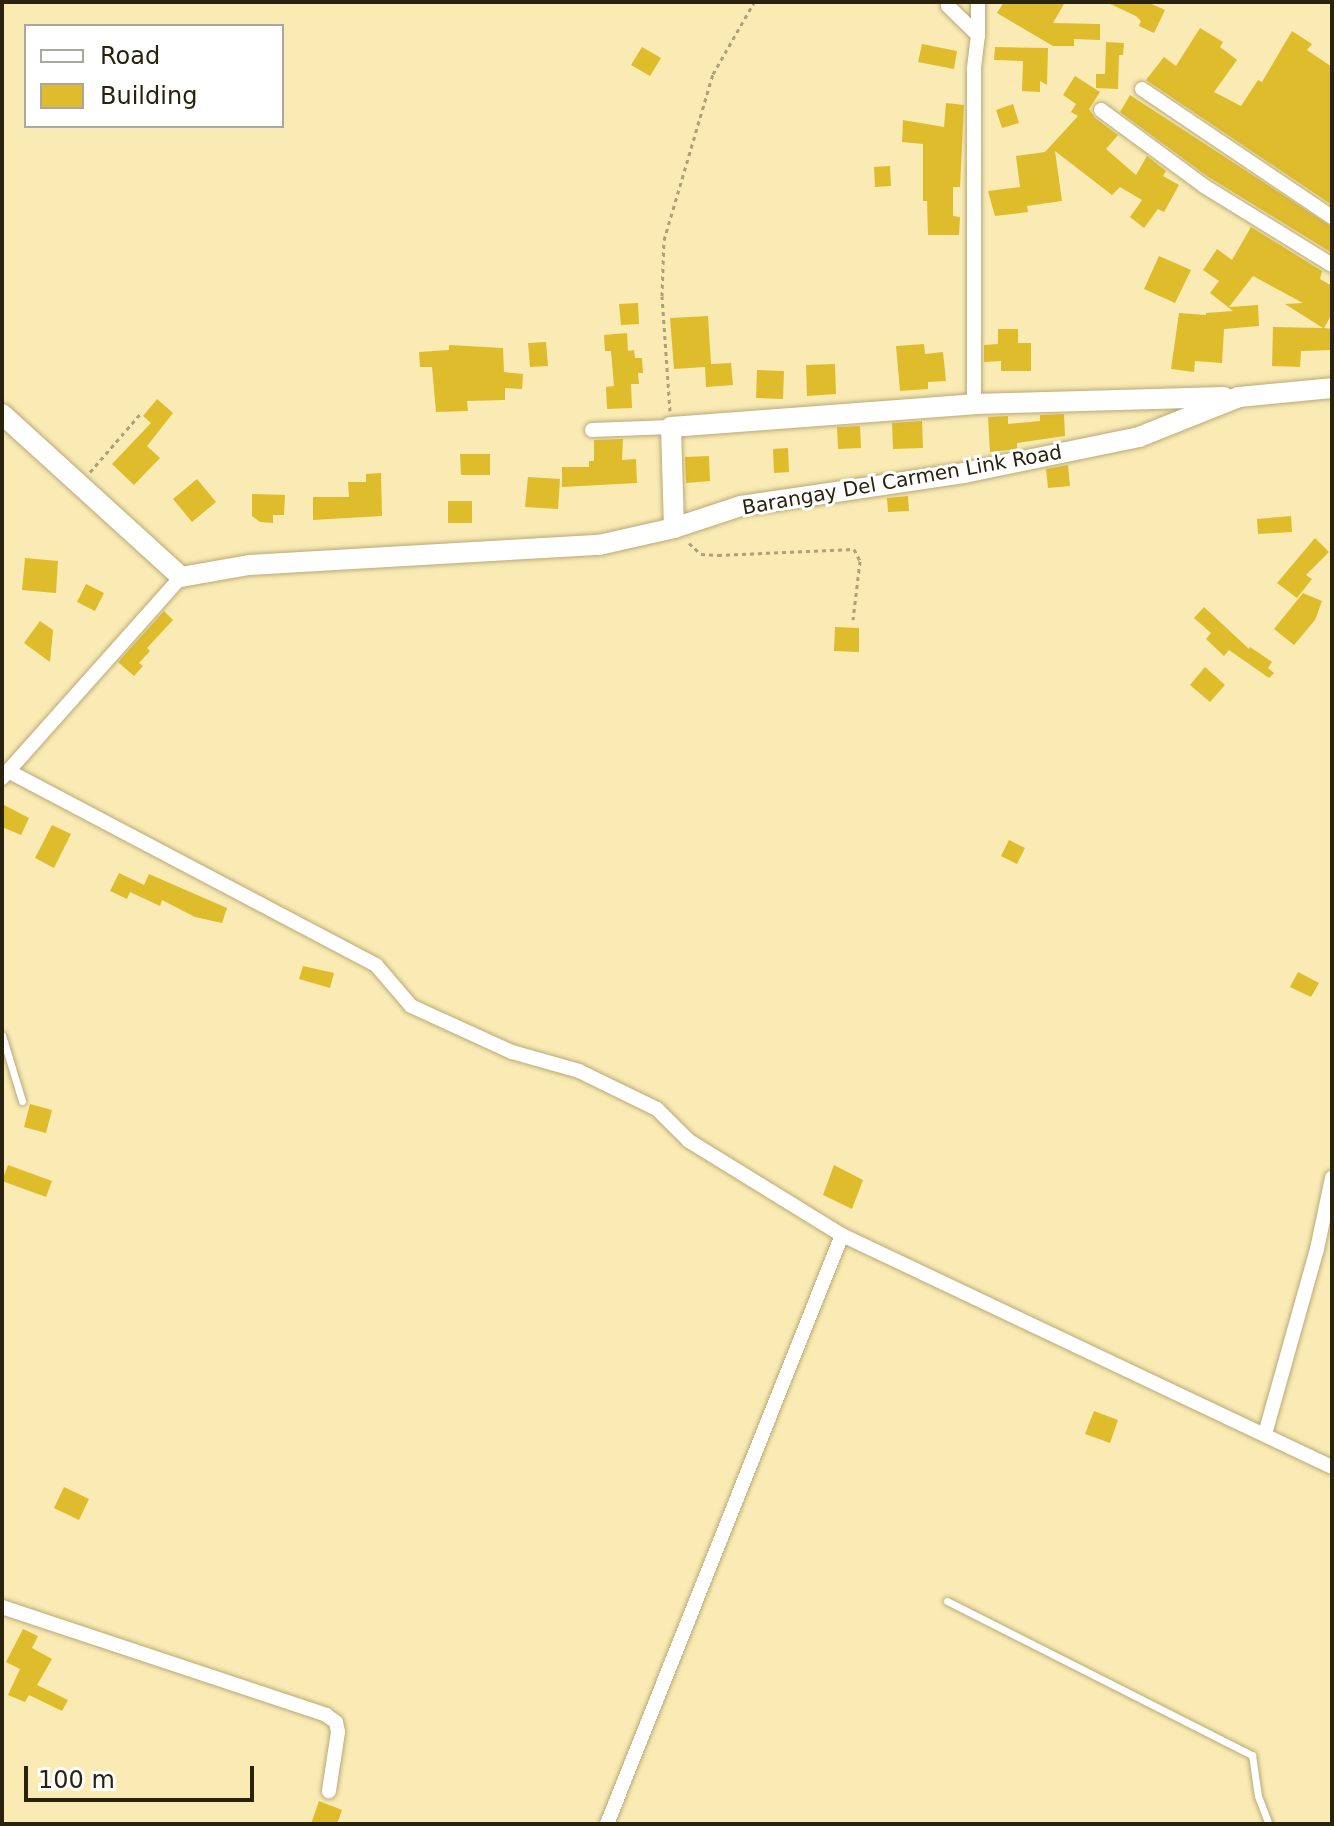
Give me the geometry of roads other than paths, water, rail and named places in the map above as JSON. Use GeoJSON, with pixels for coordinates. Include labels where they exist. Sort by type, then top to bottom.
{"type":"FeatureCollection","features":[{"type":"Feature","properties":{"kind":"street"},"geometry":{"type":"LineString","coordinates":[[974,404],[974,70],[978,2]]}},
{"type":"Feature","properties":{"kind":"street"},"geometry":{"type":"LineString","coordinates":[[948,6],[978,35]]}},
{"type":"Feature","properties":{"kind":"street"},"geometry":{"type":"LineString","coordinates":[[1142,89],[1332,217]]}},
{"type":"Feature","properties":{"kind":"street"},"geometry":{"type":"LineString","coordinates":[[1101,110],[1204,186],[1332,265]]}},
{"type":"Feature","properties":{"kind":"street","name":"Barangay Del Carmen Link Road"},"geometry":{"type":"LineString","coordinates":[[181,577],[249,565],[599,545],[674,528],[741,506],[964,473],[1139,437],[1239,397],[1332,388]]}},
{"type":"Feature","properties":{"kind":"street"},"geometry":{"type":"LineString","coordinates":[[592,430],[974,404],[1239,397]]}},
{"type":"Feature","properties":{"kind":"street"},"geometry":{"type":"LineString","coordinates":[[2,414],[181,577],[6,775],[376,965],[411,1006],[512,1052],[579,1071],[657,1109],[689,1141],[842,1235],[1332,1467]]}},
{"type":"Feature","properties":{"kind":"street"},"geometry":{"type":"LineString","coordinates":[[671,427],[674,528]]}},
{"type":"Feature","properties":{"kind":"street"},"geometry":{"type":"LineString","coordinates":[[1265,1434],[1317,1249],[1332,1178]]}},
{"type":"Feature","properties":{"kind":"street"},"geometry":{"type":"LineString","coordinates":[[607,1824],[842,1235]]}},
{"type":"Feature","properties":{"kind":"street"},"geometry":{"type":"LineString","coordinates":[[2,1607],[326,1715],[336,1722],[338,1732],[329,1791]]}},
{"type":"Feature","properties":{"kind":"lane"},"geometry":{"type":"LineString","coordinates":[[2,1035],[22,1101]]}},
{"type":"Feature","properties":{"kind":"lane"},"geometry":{"type":"LineString","coordinates":[[947,1601],[1252,1755],[1258,1796],[1269,1824]]}}]}
